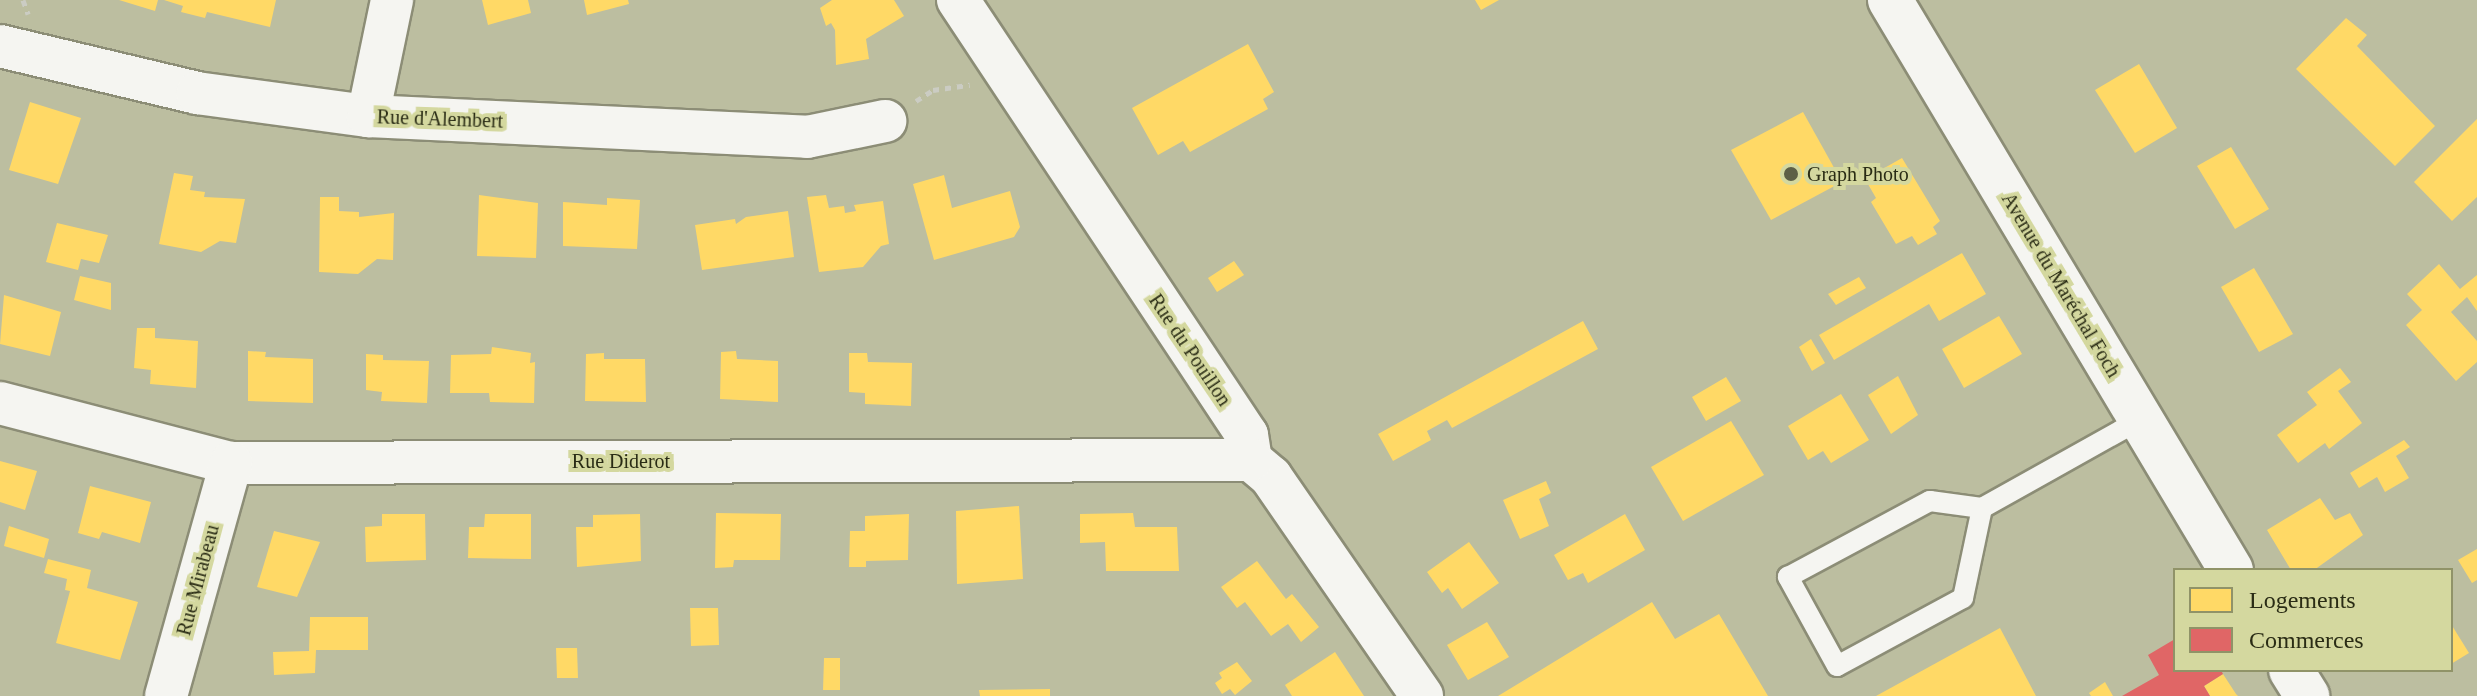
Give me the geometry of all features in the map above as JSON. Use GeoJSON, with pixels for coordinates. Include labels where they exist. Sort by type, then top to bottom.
{"type":"FeatureCollection","features":[{"type":"Feature","properties":{"kind":"main road","name":"Avenue du Maréchal Foch"},"geometry":{"type":"LineString","coordinates":[[1890,0],[2230,568]]}},
{"type":"Feature","properties":{"kind":"main road"},"geometry":{"type":"LineString","coordinates":[[2292,672],[2307,696]]}},
{"type":"Feature","properties":{"kind":"street"},"geometry":{"type":"LineString","coordinates":[[368,116],[392,0]]}},
{"type":"Feature","properties":{"kind":"street","name":"Rue du Pouillon"},"geometry":{"type":"LineString","coordinates":[[958,0],[1247,435],[1251,460],[1271,477],[1422,696]]}},
{"type":"Feature","properties":{"kind":"street","name":"Rue d'Alembert"},"geometry":{"type":"LineString","coordinates":[[0,46],[197,93],[368,116],[807,137],[885,121]]}},
{"type":"Feature","properties":{"kind":"street","name":"Rue Diderot"},"geometry":{"type":"LineString","coordinates":[[0,403],[231,463],[1251,460]]}},
{"type":"Feature","properties":{"kind":"street","name":"Rue Mirabeau"},"geometry":{"type":"LineString","coordinates":[[166,696],[231,463]]}},
{"type":"Feature","properties":{"kind":"lane"},"geometry":{"type":"LineString","coordinates":[[1982,508],[1963,598],[1837,666],[1788,577],[1930,501],[1982,508],[2141,419]]}},
{"type":"Feature","properties":{"kind":"path"},"geometry":{"type":"LineString","coordinates":[[885,121],[933,90],[1009,79]]}},
{"type":"Feature","properties":{"kind":"building: Logements"},"geometry":{"type":"Polygon","coordinates":[[[119,0],[158,0],[155,11],[119,0]]]}},
{"type":"Feature","properties":{"kind":"building: Logements"},"geometry":{"type":"Polygon","coordinates":[[[164,0],[276,0],[270,27],[207,12],[205,18],[181,12],[183,6],[164,0]]]}},
{"type":"Feature","properties":{"kind":"building: Logements"},"geometry":{"type":"Polygon","coordinates":[[[482,0],[528,0],[531,13],[488,25],[482,0]]]}},
{"type":"Feature","properties":{"kind":"building: Logements"},"geometry":{"type":"Polygon","coordinates":[[[584,0],[628,0],[629,4],[587,15],[584,0]]]}},
{"type":"Feature","properties":{"kind":"building: Logements"},"geometry":{"type":"Polygon","coordinates":[[[832,0],[894,0],[904,16],[866,39],[869,59],[836,65],[835,30],[831,23],[826,26],[820,8],[832,0]]]}},
{"type":"Feature","properties":{"kind":"building: Logements"},"geometry":{"type":"Polygon","coordinates":[[[1475,0],[1499,0],[1481,10],[1475,0]]]}},
{"type":"Feature","properties":{"kind":"building: Logements"},"geometry":{"type":"Polygon","coordinates":[[[2346,18],[2367,35],[2357,46],[2435,126],[2395,166],[2296,69],[2346,18]]]}},
{"type":"Feature","properties":{"kind":"building: Logements"},"geometry":{"type":"Polygon","coordinates":[[[1248,44],[1274,92],[1263,99],[1268,109],[1190,152],[1183,141],[1158,155],[1132,108],[1248,44]]]}},
{"type":"Feature","properties":{"kind":"building: Logements"},"geometry":{"type":"Polygon","coordinates":[[[2139,64],[2177,128],[2135,153],[2095,90],[2139,64]]]}},
{"type":"Feature","properties":{"kind":"building: Logements"},"geometry":{"type":"Polygon","coordinates":[[[30,102],[81,118],[58,184],[9,170],[30,102]]]}},
{"type":"Feature","properties":{"kind":"building: Logements","name":"Graph Photo"},"geometry":{"type":"Polygon","coordinates":[[[1803,112],[1842,182],[1771,220],[1731,150],[1803,112]]]}},
{"type":"Feature","properties":{"kind":"building: Logements"},"geometry":{"type":"Polygon","coordinates":[[[2477,119],[2477,197],[2452,221],[2414,182],[2477,119]]]}},
{"type":"Feature","properties":{"kind":"building: Logements"},"geometry":{"type":"Polygon","coordinates":[[[2231,147],[2269,209],[2235,229],[2197,166],[2231,147]]]}},
{"type":"Feature","properties":{"kind":"building: Logements"},"geometry":{"type":"Polygon","coordinates":[[[1902,158],[1940,221],[1933,227],[1937,234],[1918,245],[1912,236],[1896,244],[1871,202],[1876,198],[1865,179],[1902,158]]]}},
{"type":"Feature","properties":{"kind":"building: Logements"},"geometry":{"type":"Polygon","coordinates":[[[174,173],[193,176],[190,190],[205,192],[204,197],[245,199],[236,243],[220,241],[201,252],[159,244],[174,173]]]}},
{"type":"Feature","properties":{"kind":"building: Logements"},"geometry":{"type":"Polygon","coordinates":[[[944,175],[952,208],[1010,191],[1020,227],[1014,237],[934,260],[913,184],[944,175]]]}},
{"type":"Feature","properties":{"kind":"building: Logements"},"geometry":{"type":"Polygon","coordinates":[[[479,195],[538,203],[536,258],[477,256],[479,195]]]}},
{"type":"Feature","properties":{"kind":"building: Logements"},"geometry":{"type":"Polygon","coordinates":[[[826,195],[829,208],[844,206],[845,213],[856,211],[854,205],[883,201],[889,244],[881,246],[863,267],[819,272],[807,197],[826,195]]]}},
{"type":"Feature","properties":{"kind":"building: Logements"},"geometry":{"type":"Polygon","coordinates":[[[320,197],[339,197],[339,211],[359,212],[359,217],[394,213],[393,260],[377,259],[358,274],[319,272],[320,197]]]}},
{"type":"Feature","properties":{"kind":"building: Logements"},"geometry":{"type":"Polygon","coordinates":[[[607,198],[640,200],[637,249],[563,246],[563,202],[607,205],[607,198]]]}},
{"type":"Feature","properties":{"kind":"building: Logements"},"geometry":{"type":"Polygon","coordinates":[[[788,211],[794,257],[702,270],[695,225],[735,219],[736,224],[746,217],[788,211]]]}},
{"type":"Feature","properties":{"kind":"building: Logements"},"geometry":{"type":"Polygon","coordinates":[[[57,223],[108,235],[99,263],[81,259],[78,270],[46,262],[57,223]]]}},
{"type":"Feature","properties":{"kind":"building: Logements"},"geometry":{"type":"Polygon","coordinates":[[[1962,253],[1986,294],[1939,321],[1929,304],[1834,360],[1819,335],[1962,253]]]}},
{"type":"Feature","properties":{"kind":"building: Logements"},"geometry":{"type":"Polygon","coordinates":[[[1234,261],[1244,275],[1217,292],[1208,278],[1234,261]]]}},
{"type":"Feature","properties":{"kind":"building: Logements"},"geometry":{"type":"Polygon","coordinates":[[[2439,264],[2460,289],[2477,275],[2477,311],[2467,297],[2451,312],[2477,341],[2477,362],[2456,381],[2406,325],[2422,310],[2407,294],[2439,264]]]}},
{"type":"Feature","properties":{"kind":"building: Logements"},"geometry":{"type":"Polygon","coordinates":[[[2254,268],[2293,334],[2259,352],[2221,287],[2254,268]]]}},
{"type":"Feature","properties":{"kind":"building: Logements"},"geometry":{"type":"Polygon","coordinates":[[[80,276],[111,283],[111,310],[74,300],[80,276]]]}},
{"type":"Feature","properties":{"kind":"building: Logements"},"geometry":{"type":"Polygon","coordinates":[[[1859,277],[1866,288],[1836,305],[1828,294],[1859,277]]]}},
{"type":"Feature","properties":{"kind":"building: Logements"},"geometry":{"type":"Polygon","coordinates":[[[4,295],[61,312],[50,356],[0,344],[4,295]]]}},
{"type":"Feature","properties":{"kind":"building: Logements"},"geometry":{"type":"Polygon","coordinates":[[[1999,316],[2022,354],[1964,388],[1942,349],[1999,316]]]}},
{"type":"Feature","properties":{"kind":"building: Logements"},"geometry":{"type":"Polygon","coordinates":[[[1583,321],[1598,349],[1452,428],[1447,420],[1427,431],[1431,440],[1393,461],[1378,434],[1583,321]]]}},
{"type":"Feature","properties":{"kind":"building: Logements"},"geometry":{"type":"Polygon","coordinates":[[[137,328],[155,328],[155,338],[198,341],[196,388],[150,384],[151,370],[134,368],[137,328]]]}},
{"type":"Feature","properties":{"kind":"building: Logements"},"geometry":{"type":"Polygon","coordinates":[[[1811,339],[1825,363],[1812,371],[1799,347],[1811,339]]]}},
{"type":"Feature","properties":{"kind":"building: Logements"},"geometry":{"type":"Polygon","coordinates":[[[492,347],[531,353],[530,363],[535,362],[534,403],[490,402],[489,393],[450,393],[451,355],[491,354],[492,347]]]}},
{"type":"Feature","properties":{"kind":"building: Logements"},"geometry":{"type":"Polygon","coordinates":[[[248,351],[266,352],[265,357],[313,359],[313,403],[248,401],[248,351]]]}},
{"type":"Feature","properties":{"kind":"building: Logements"},"geometry":{"type":"Polygon","coordinates":[[[736,351],[737,359],[778,361],[778,402],[720,399],[721,352],[736,351]]]}},
{"type":"Feature","properties":{"kind":"building: Logements"},"geometry":{"type":"Polygon","coordinates":[[[604,353],[604,359],[645,359],[646,402],[585,401],[586,354],[604,353]]]}},
{"type":"Feature","properties":{"kind":"building: Logements"},"geometry":{"type":"Polygon","coordinates":[[[849,353],[867,353],[868,362],[912,363],[911,406],[865,404],[865,393],[849,392],[849,353]]]}},
{"type":"Feature","properties":{"kind":"building: Logements"},"geometry":{"type":"Polygon","coordinates":[[[366,354],[383,355],[383,360],[429,361],[427,403],[381,401],[382,392],[366,390],[366,354]]]}},
{"type":"Feature","properties":{"kind":"building: Logements"},"geometry":{"type":"Polygon","coordinates":[[[2340,368],[2351,382],[2338,391],[2362,423],[2329,449],[2325,443],[2298,463],[2277,435],[2317,405],[2307,392],[2340,368]]]}},
{"type":"Feature","properties":{"kind":"building: Logements"},"geometry":{"type":"Polygon","coordinates":[[[1898,376],[1918,415],[1891,434],[1868,395],[1898,376]]]}},
{"type":"Feature","properties":{"kind":"building: Logements"},"geometry":{"type":"Polygon","coordinates":[[[1726,377],[1741,401],[1706,421],[1692,397],[1726,377]]]}},
{"type":"Feature","properties":{"kind":"building: Logements"},"geometry":{"type":"Polygon","coordinates":[[[1841,394],[1869,440],[1831,463],[1823,451],[1808,460],[1788,426],[1841,394]]]}},
{"type":"Feature","properties":{"kind":"building: Logements"},"geometry":{"type":"Polygon","coordinates":[[[1731,421],[1764,475],[1683,521],[1651,467],[1731,421]]]}},
{"type":"Feature","properties":{"kind":"building: Logements"},"geometry":{"type":"Polygon","coordinates":[[[2404,440],[2410,447],[2396,456],[2409,478],[2385,492],[2377,477],[2359,488],[2350,473],[2404,440]]]}},
{"type":"Feature","properties":{"kind":"building: Logements"},"geometry":{"type":"Polygon","coordinates":[[[0,461],[37,471],[25,510],[0,502],[0,461]]]}},
{"type":"Feature","properties":{"kind":"building: Logements"},"geometry":{"type":"Polygon","coordinates":[[[1546,481],[1551,493],[1539,499],[1549,526],[1520,539],[1503,500],[1546,481]]]}},
{"type":"Feature","properties":{"kind":"building: Logements"},"geometry":{"type":"Polygon","coordinates":[[[90,486],[151,502],[140,543],[102,532],[99,539],[78,533],[90,486]]]}},
{"type":"Feature","properties":{"kind":"building: Logements"},"geometry":{"type":"Polygon","coordinates":[[[2320,498],[2335,520],[2350,513],[2363,535],[2317,568],[2290,568],[2267,530],[2320,498]]]}},
{"type":"Feature","properties":{"kind":"building: Logements"},"geometry":{"type":"Polygon","coordinates":[[[1019,506],[1023,579],[957,584],[956,511],[1019,506]]]}},
{"type":"Feature","properties":{"kind":"building: Logements"},"geometry":{"type":"Polygon","coordinates":[[[716,513],[781,514],[780,560],[734,560],[733,567],[715,568],[716,513]]]}},
{"type":"Feature","properties":{"kind":"building: Logements"},"geometry":{"type":"Polygon","coordinates":[[[1133,513],[1135,527],[1177,527],[1179,571],[1106,571],[1105,542],[1080,543],[1080,514],[1133,513]]]}},
{"type":"Feature","properties":{"kind":"building: Logements"},"geometry":{"type":"Polygon","coordinates":[[[382,514],[425,514],[426,560],[366,562],[365,527],[382,526],[382,514]]]}},
{"type":"Feature","properties":{"kind":"building: Logements"},"geometry":{"type":"Polygon","coordinates":[[[485,514],[531,514],[531,559],[468,558],[469,527],[484,527],[485,514]]]}},
{"type":"Feature","properties":{"kind":"building: Logements"},"geometry":{"type":"Polygon","coordinates":[[[640,514],[641,561],[577,567],[576,527],[593,527],[593,515],[640,514]]]}},
{"type":"Feature","properties":{"kind":"building: Logements"},"geometry":{"type":"Polygon","coordinates":[[[909,514],[908,560],[866,561],[866,567],[849,567],[850,531],[865,531],[865,516],[909,514]]]}},
{"type":"Feature","properties":{"kind":"building: Logements"},"geometry":{"type":"Polygon","coordinates":[[[1625,514],[1645,550],[1588,583],[1583,573],[1568,580],[1554,555],[1625,514]]]}},
{"type":"Feature","properties":{"kind":"building: Logements"},"geometry":{"type":"Polygon","coordinates":[[[9,526],[49,539],[44,558],[4,546],[9,526]]]}},
{"type":"Feature","properties":{"kind":"building: Logements"},"geometry":{"type":"Polygon","coordinates":[[[274,531],[320,542],[297,597],[257,587],[274,531]]]}},
{"type":"Feature","properties":{"kind":"building: Logements"},"geometry":{"type":"Polygon","coordinates":[[[1469,542],[1499,583],[1462,609],[1448,588],[1442,593],[1427,572],[1469,542]]]}},
{"type":"Feature","properties":{"kind":"building: Logements"},"geometry":{"type":"Polygon","coordinates":[[[2477,549],[2477,580],[2472,583],[2458,560],[2477,549]]]}},
{"type":"Feature","properties":{"kind":"building: Logements"},"geometry":{"type":"Polygon","coordinates":[[[48,559],[91,570],[87,588],[138,602],[120,660],[56,643],[70,591],[65,590],[67,579],[44,573],[48,559]]]}},
{"type":"Feature","properties":{"kind":"building: Logements"},"geometry":{"type":"Polygon","coordinates":[[[1257,561],[1286,599],[1292,594],[1319,627],[1301,642],[1288,624],[1271,636],[1245,602],[1237,608],[1221,587],[1257,561]]]}},
{"type":"Feature","properties":{"kind":"building: Logements"},"geometry":{"type":"Polygon","coordinates":[[[1652,602],[1675,639],[1719,614],[1768,696],[1498,696],[1652,602]]]}},
{"type":"Feature","properties":{"kind":"building: Logements"},"geometry":{"type":"Polygon","coordinates":[[[690,608],[718,608],[719,645],[691,646],[690,608]]]}},
{"type":"Feature","properties":{"kind":"building: Logements"},"geometry":{"type":"Polygon","coordinates":[[[310,617],[368,617],[368,650],[316,650],[315,673],[274,675],[273,652],[309,651],[310,617]]]}},
{"type":"Feature","properties":{"kind":"building: Logements"},"geometry":{"type":"Polygon","coordinates":[[[1487,622],[1509,657],[1468,680],[1447,645],[1487,622]]]}},
{"type":"Feature","properties":{"kind":"building: Logements"},"geometry":{"type":"Polygon","coordinates":[[[2453,627],[2469,653],[2453,663],[2453,627]]]}},
{"type":"Feature","properties":{"kind":"building: Logements"},"geometry":{"type":"Polygon","coordinates":[[[2000,628],[2036,696],[1876,696],[2000,628]]]}},
{"type":"Feature","properties":{"kind":"building: Logements"},"geometry":{"type":"Polygon","coordinates":[[[556,648],[577,648],[578,678],[557,678],[556,648]]]}},
{"type":"Feature","properties":{"kind":"building: Logements"},"geometry":{"type":"Polygon","coordinates":[[[1335,652],[1364,696],[1292,696],[1285,685],[1335,652]]]}},
{"type":"Feature","properties":{"kind":"building: Logements"},"geometry":{"type":"Polygon","coordinates":[[[824,658],[840,658],[840,690],[823,690],[824,658]]]}},
{"type":"Feature","properties":{"kind":"building: Logements"},"geometry":{"type":"Polygon","coordinates":[[[1237,662],[1252,681],[1235,695],[1230,689],[1222,694],[1215,683],[1222,678],[1219,673],[1237,662]]]}},
{"type":"Feature","properties":{"kind":"building: Logements"},"geometry":{"type":"Polygon","coordinates":[[[2223,674],[2238,696],[2210,696],[2204,686],[2223,674]]]}},
{"type":"Feature","properties":{"kind":"building: Logements"},"geometry":{"type":"Polygon","coordinates":[[[2105,682],[2113,696],[2091,696],[2089,693],[2105,682]]]}},
{"type":"Feature","properties":{"kind":"building: Logements"},"geometry":{"type":"Polygon","coordinates":[[[1050,689],[1050,696],[980,696],[979,690],[1050,689]]]}},
{"type":"Feature","properties":{"kind":"building: Commerces"},"geometry":{"type":"Polygon","coordinates":[[[2173,640],[2173,672],[2223,674],[2204,686],[2210,696],[2122,696],[2159,675],[2148,655],[2173,640]]]}},
{"type":"Feature","properties":{"kind":"place","name":"Graph Photo"},"geometry":{"type":"Point","coordinates":[1791,174]}}]}
